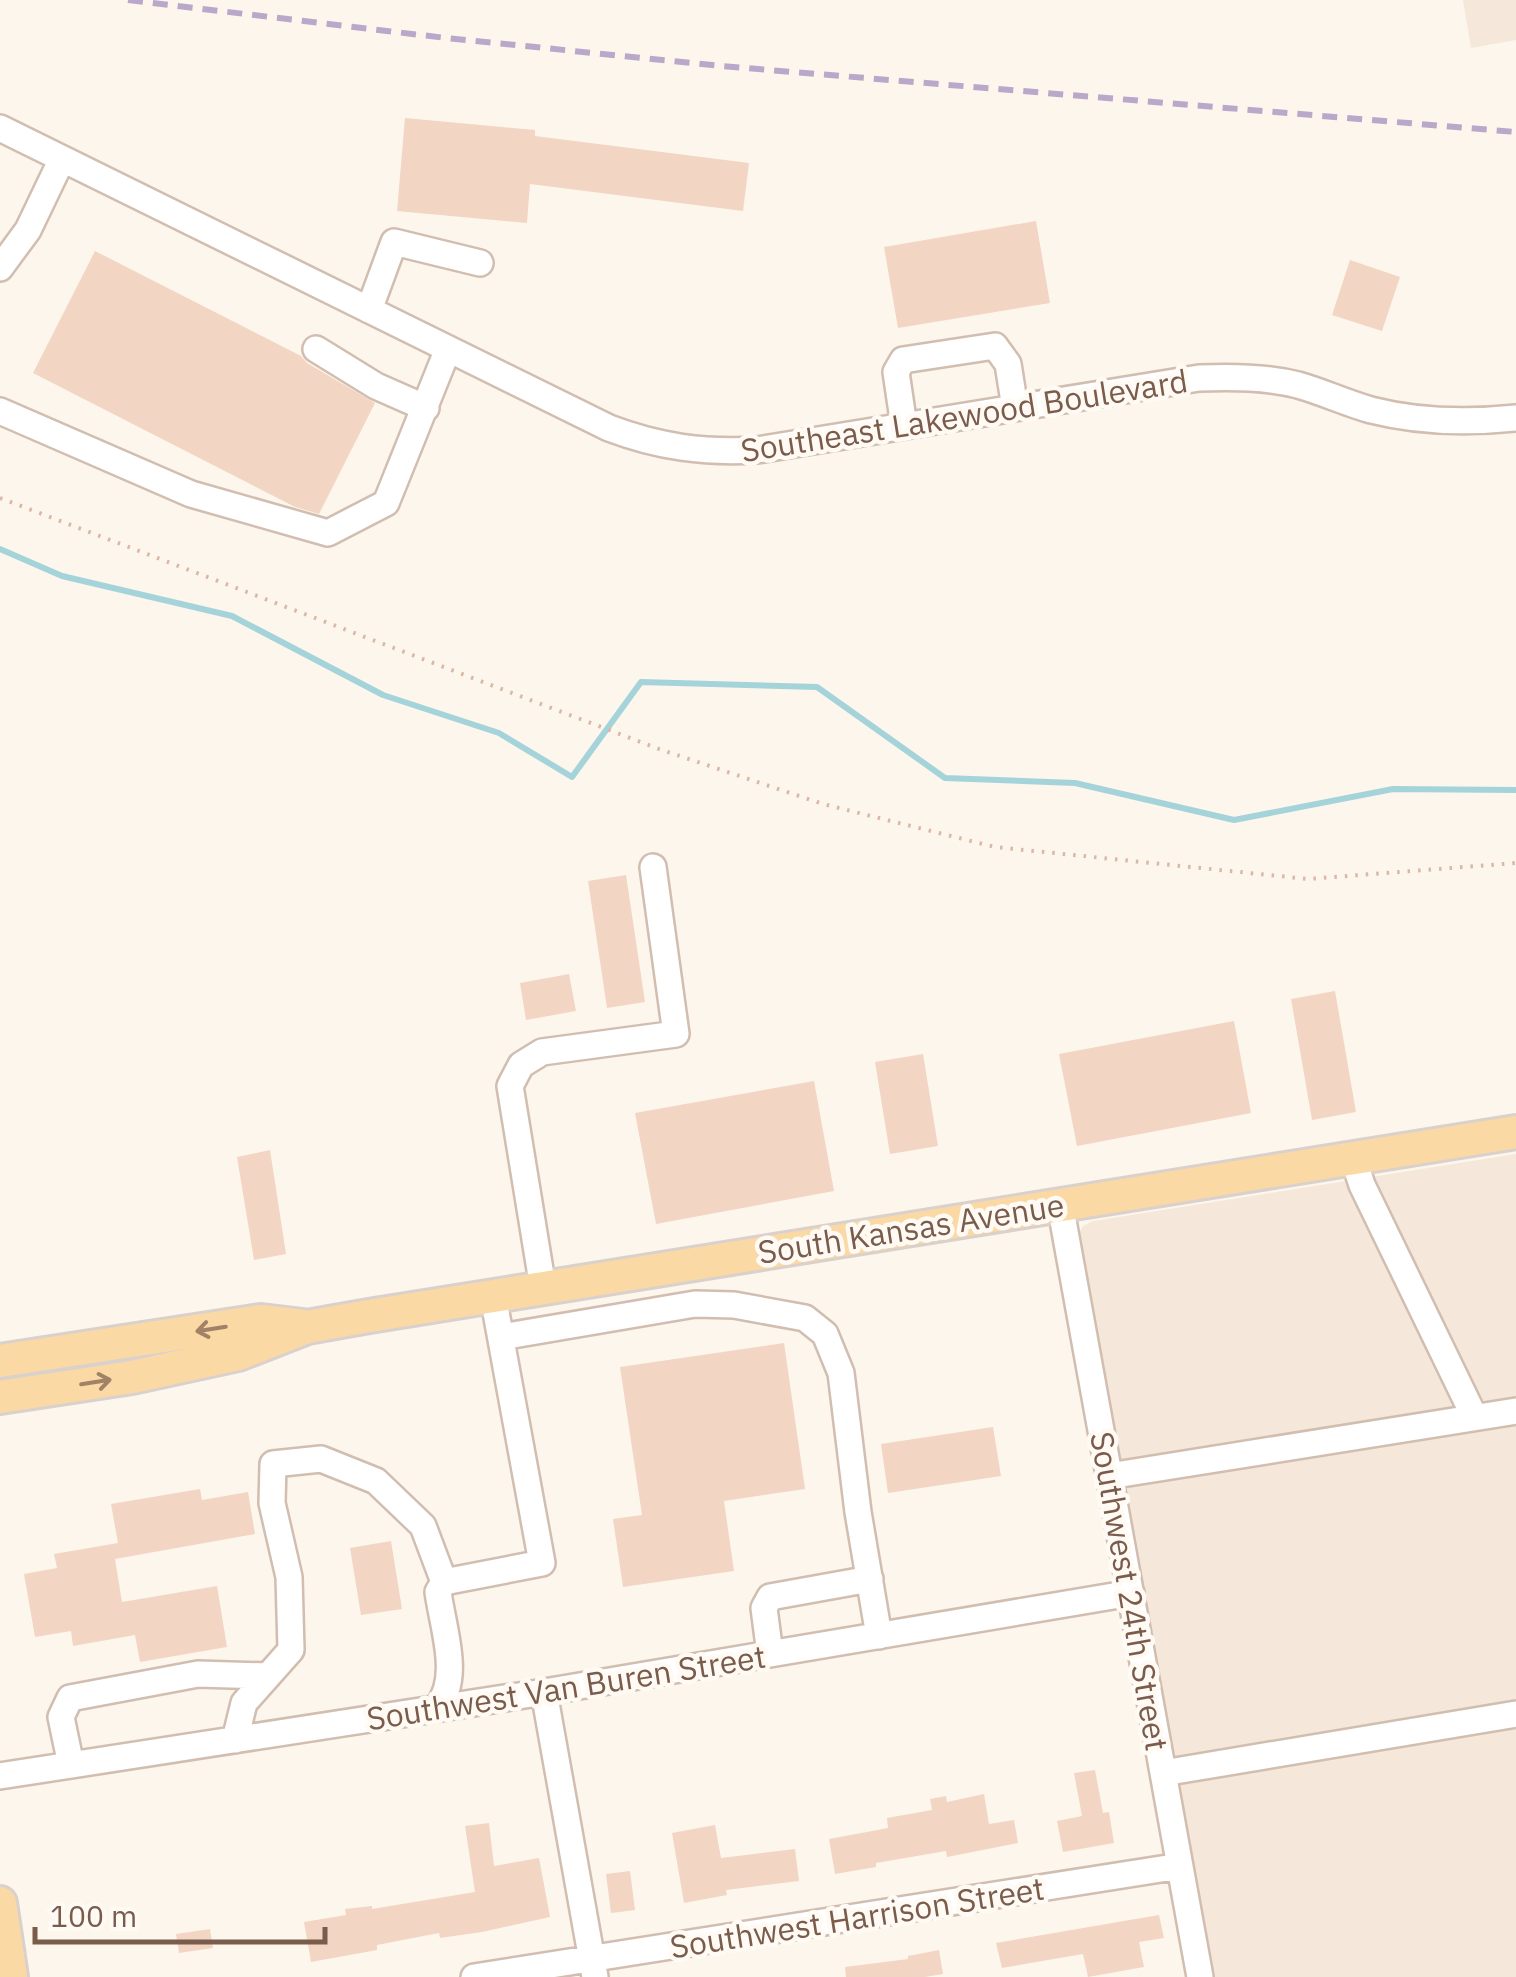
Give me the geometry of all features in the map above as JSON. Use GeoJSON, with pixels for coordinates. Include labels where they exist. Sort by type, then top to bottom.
{"type":"FeatureCollection","features":[{"type":"Feature","properties":{"kind":"main road","name":"South Kansas Avenue"},"geometry":{"type":"LineString","coordinates":[[0,1397],[238,1354],[307,1327],[1516,1132]]}},
{"type":"Feature","properties":{"kind":"main road","name":"South Kansas Avenue"},"geometry":{"type":"LineString","coordinates":[[0,1362],[260,1321],[307,1327]]}},
{"type":"Feature","properties":{"kind":"main road"},"geometry":{"type":"LineString","coordinates":[[0,1903],[11,1977]]}},
{"type":"Feature","properties":{"kind":"street","name":"Southeast Lakewood Boulevard"},"geometry":{"type":"LineString","coordinates":[[0,128],[610,428],[652,443],[695,451],[757,450],[1199,378],[1238,376],[1302,386],[1349,404],[1397,415],[1459,421],[1516,418]]}},
{"type":"Feature","properties":{"kind":"street"},"geometry":{"type":"LineString","coordinates":[[0,268],[28,230],[62,159]]}},
{"type":"Feature","properties":{"kind":"street"},"geometry":{"type":"LineString","coordinates":[[368,310],[394,242],[480,264]]}},
{"type":"Feature","properties":{"kind":"street"},"geometry":{"type":"LineString","coordinates":[[904,426],[896,372],[903,360],[996,346],[1008,364],[1015,408]]}},
{"type":"Feature","properties":{"kind":"street"},"geometry":{"type":"LineString","coordinates":[[316,349],[376,386],[426,408]]}},
{"type":"Feature","properties":{"kind":"street"},"geometry":{"type":"LineString","coordinates":[[0,411],[191,494],[328,533],[386,503],[448,349]]}},
{"type":"Feature","properties":{"kind":"street"},"geometry":{"type":"LineString","coordinates":[[543,1288],[510,1086],[521,1065],[542,1052],[676,1034],[653,867]]}},
{"type":"Feature","properties":{"kind":"street"},"geometry":{"type":"LineString","coordinates":[[1353,1158],[1474,1416]]}},
{"type":"Feature","properties":{"kind":"street","name":"Southwest 24th Street"},"geometry":{"type":"LineString","coordinates":[[1060,1204],[1200,1977]]}},
{"type":"Feature","properties":{"kind":"street"},"geometry":{"type":"LineString","coordinates":[[436,1709],[451,1682],[438,1592],[444,1582],[542,1563],[493,1296]]}},
{"type":"Feature","properties":{"kind":"street"},"geometry":{"type":"LineString","coordinates":[[501,1337],[695,1304],[734,1305],[805,1318],[826,1334],[841,1373],[879,1636]]}},
{"type":"Feature","properties":{"kind":"street"},"geometry":{"type":"LineString","coordinates":[[1108,1476],[1516,1411]]}},
{"type":"Feature","properties":{"kind":"street"},"geometry":{"type":"LineString","coordinates":[[234,1740],[244,1703],[291,1650],[289,1576],[272,1503],[273,1464],[321,1459],[376,1481],[423,1526],[444,1582]]}},
{"type":"Feature","properties":{"kind":"street"},"geometry":{"type":"LineString","coordinates":[[770,1654],[764,1608],[770,1597],[870,1579]]}},
{"type":"Feature","properties":{"kind":"street","name":"Southwest Van Buren Street"},"geometry":{"type":"LineString","coordinates":[[0,1776],[544,1692],[1131,1593]]}},
{"type":"Feature","properties":{"kind":"street"},"geometry":{"type":"LineString","coordinates":[[71,1766],[61,1717],[70,1698],[198,1674],[268,1676]]}},
{"type":"Feature","properties":{"kind":"street"},"geometry":{"type":"LineString","coordinates":[[544,1692],[593,1968]]}},
{"type":"Feature","properties":{"kind":"street"},"geometry":{"type":"LineString","coordinates":[[1164,1772],[1516,1714]]}},
{"type":"Feature","properties":{"kind":"street","name":"Southwest Harrison Street"},"geometry":{"type":"LineString","coordinates":[[474,1977],[593,1968],[1180,1866]]}},
{"type":"Feature","properties":{"kind":"path"},"geometry":{"type":"LineString","coordinates":[[0,498],[619,734],[823,804],[996,847],[1308,879],[1516,862]]}},
{"type":"Feature","properties":{"kind":"shaded area"},"geometry":{"type":"Polygon","coordinates":[[[1463,0],[1516,0],[1516,40],[1471,48],[1463,0]]]}},
{"type":"Feature","properties":{"kind":"shaded area"},"geometry":{"type":"Polygon","coordinates":[[[1516,1154],[1516,1977],[1211,1977],[1078,1235],[1083,1226],[1093,1221],[1516,1154]]]}},
{"type":"Feature","properties":{"kind":"building"},"geometry":{"type":"Polygon","coordinates":[[[405,118],[535,130],[535,136],[749,163],[743,211],[530,184],[527,223],[397,211],[405,118]]]}},
{"type":"Feature","properties":{"kind":"building"},"geometry":{"type":"Polygon","coordinates":[[[1036,221],[1050,303],[898,328],[884,247],[1036,221]]]}},
{"type":"Feature","properties":{"kind":"building"},"geometry":{"type":"Polygon","coordinates":[[[95,251],[301,356],[375,403],[319,514],[295,507],[33,373],[95,251]]]}},
{"type":"Feature","properties":{"kind":"building"},"geometry":{"type":"Polygon","coordinates":[[[1350,260],[1400,277],[1382,331],[1332,315],[1350,260]]]}},
{"type":"Feature","properties":{"kind":"building"},"geometry":{"type":"Polygon","coordinates":[[[626,875],[645,1002],[607,1008],[588,881],[626,875]]]}},
{"type":"Feature","properties":{"kind":"building"},"geometry":{"type":"Polygon","coordinates":[[[569,974],[576,1011],[526,1020],[520,983],[569,974]]]}},
{"type":"Feature","properties":{"kind":"building"},"geometry":{"type":"Polygon","coordinates":[[[1335,991],[1356,1112],[1312,1120],[1291,999],[1335,991]]]}},
{"type":"Feature","properties":{"kind":"building"},"geometry":{"type":"Polygon","coordinates":[[[1234,1021],[1251,1113],[1077,1146],[1059,1054],[1234,1021]]]}},
{"type":"Feature","properties":{"kind":"building"},"geometry":{"type":"Polygon","coordinates":[[[923,1054],[938,1146],[890,1154],[875,1062],[923,1054]]]}},
{"type":"Feature","properties":{"kind":"building"},"geometry":{"type":"Polygon","coordinates":[[[814,1081],[834,1191],[656,1224],[635,1113],[814,1081]]]}},
{"type":"Feature","properties":{"kind":"building"},"geometry":{"type":"Polygon","coordinates":[[[270,1150],[286,1254],[254,1260],[237,1157],[270,1150]]]}},
{"type":"Feature","properties":{"kind":"building"},"geometry":{"type":"Polygon","coordinates":[[[784,1343],[805,1489],[724,1501],[734,1571],[623,1587],[613,1519],[642,1515],[620,1367],[784,1343]]]}},
{"type":"Feature","properties":{"kind":"building"},"geometry":{"type":"Polygon","coordinates":[[[993,1427],[1001,1476],[888,1493],[881,1444],[993,1427]]]}},
{"type":"Feature","properties":{"kind":"building"},"geometry":{"type":"Polygon","coordinates":[[[200,1489],[202,1500],[248,1492],[255,1534],[115,1559],[122,1602],[217,1586],[227,1647],[140,1662],[135,1635],[73,1646],[71,1631],[35,1637],[24,1574],[57,1568],[54,1554],[118,1543],[111,1504],[200,1489]]]}},
{"type":"Feature","properties":{"kind":"building"},"geometry":{"type":"Polygon","coordinates":[[[391,1541],[402,1609],[361,1615],[350,1548],[391,1541]]]}},
{"type":"Feature","properties":{"kind":"building"},"geometry":{"type":"Polygon","coordinates":[[[1095,1770],[1103,1813],[1109,1812],[1114,1843],[1063,1852],[1057,1821],[1082,1816],[1074,1773],[1095,1770]]]}},
{"type":"Feature","properties":{"kind":"building"},"geometry":{"type":"Polygon","coordinates":[[[984,1794],[989,1824],[1014,1820],[1018,1843],[947,1857],[946,1851],[835,1874],[829,1839],[888,1828],[887,1818],[932,1810],[930,1799],[946,1796],[947,1802],[984,1794]]]}},
{"type":"Feature","properties":{"kind":"building"},"geometry":{"type":"Polygon","coordinates":[[[489,1823],[494,1866],[539,1858],[550,1917],[482,1932],[440,1938],[439,1933],[311,1962],[304,1922],[346,1915],[345,1909],[372,1909],[475,1892],[465,1826],[489,1823]]]}},
{"type":"Feature","properties":{"kind":"building"},"geometry":{"type":"Polygon","coordinates":[[[715,1825],[721,1858],[795,1849],[799,1881],[726,1890],[727,1895],[684,1903],[672,1833],[715,1825]]]}},
{"type":"Feature","properties":{"kind":"building"},"geometry":{"type":"Polygon","coordinates":[[[630,1871],[635,1910],[611,1913],[606,1874],[630,1871]]]}},
{"type":"Feature","properties":{"kind":"building"},"geometry":{"type":"Polygon","coordinates":[[[1159,1915],[1164,1938],[1139,1942],[1144,1967],[1088,1977],[1083,1954],[1002,1968],[996,1943],[1159,1915]]]}},
{"type":"Feature","properties":{"kind":"building"},"geometry":{"type":"Polygon","coordinates":[[[210,1929],[213,1948],[179,1953],[176,1934],[210,1929]]]}},
{"type":"Feature","properties":{"kind":"building"},"geometry":{"type":"Polygon","coordinates":[[[939,1950],[943,1974],[846,1977],[845,1967],[908,1959],[939,1950]]]}},
{"type":"Feature","properties":{"kind":"waterway"},"geometry":{"type":"LineString","coordinates":[[0,549],[62,576],[232,616],[383,695],[499,733],[572,777],[641,682],[817,687],[945,778],[1075,783],[1234,820],[1393,789],[1516,790]]}},
{"type":"Feature","properties":{"kind":"railway"},"geometry":{"type":"LineString","coordinates":[[128,0],[721,66],[1516,132]]}}]}
